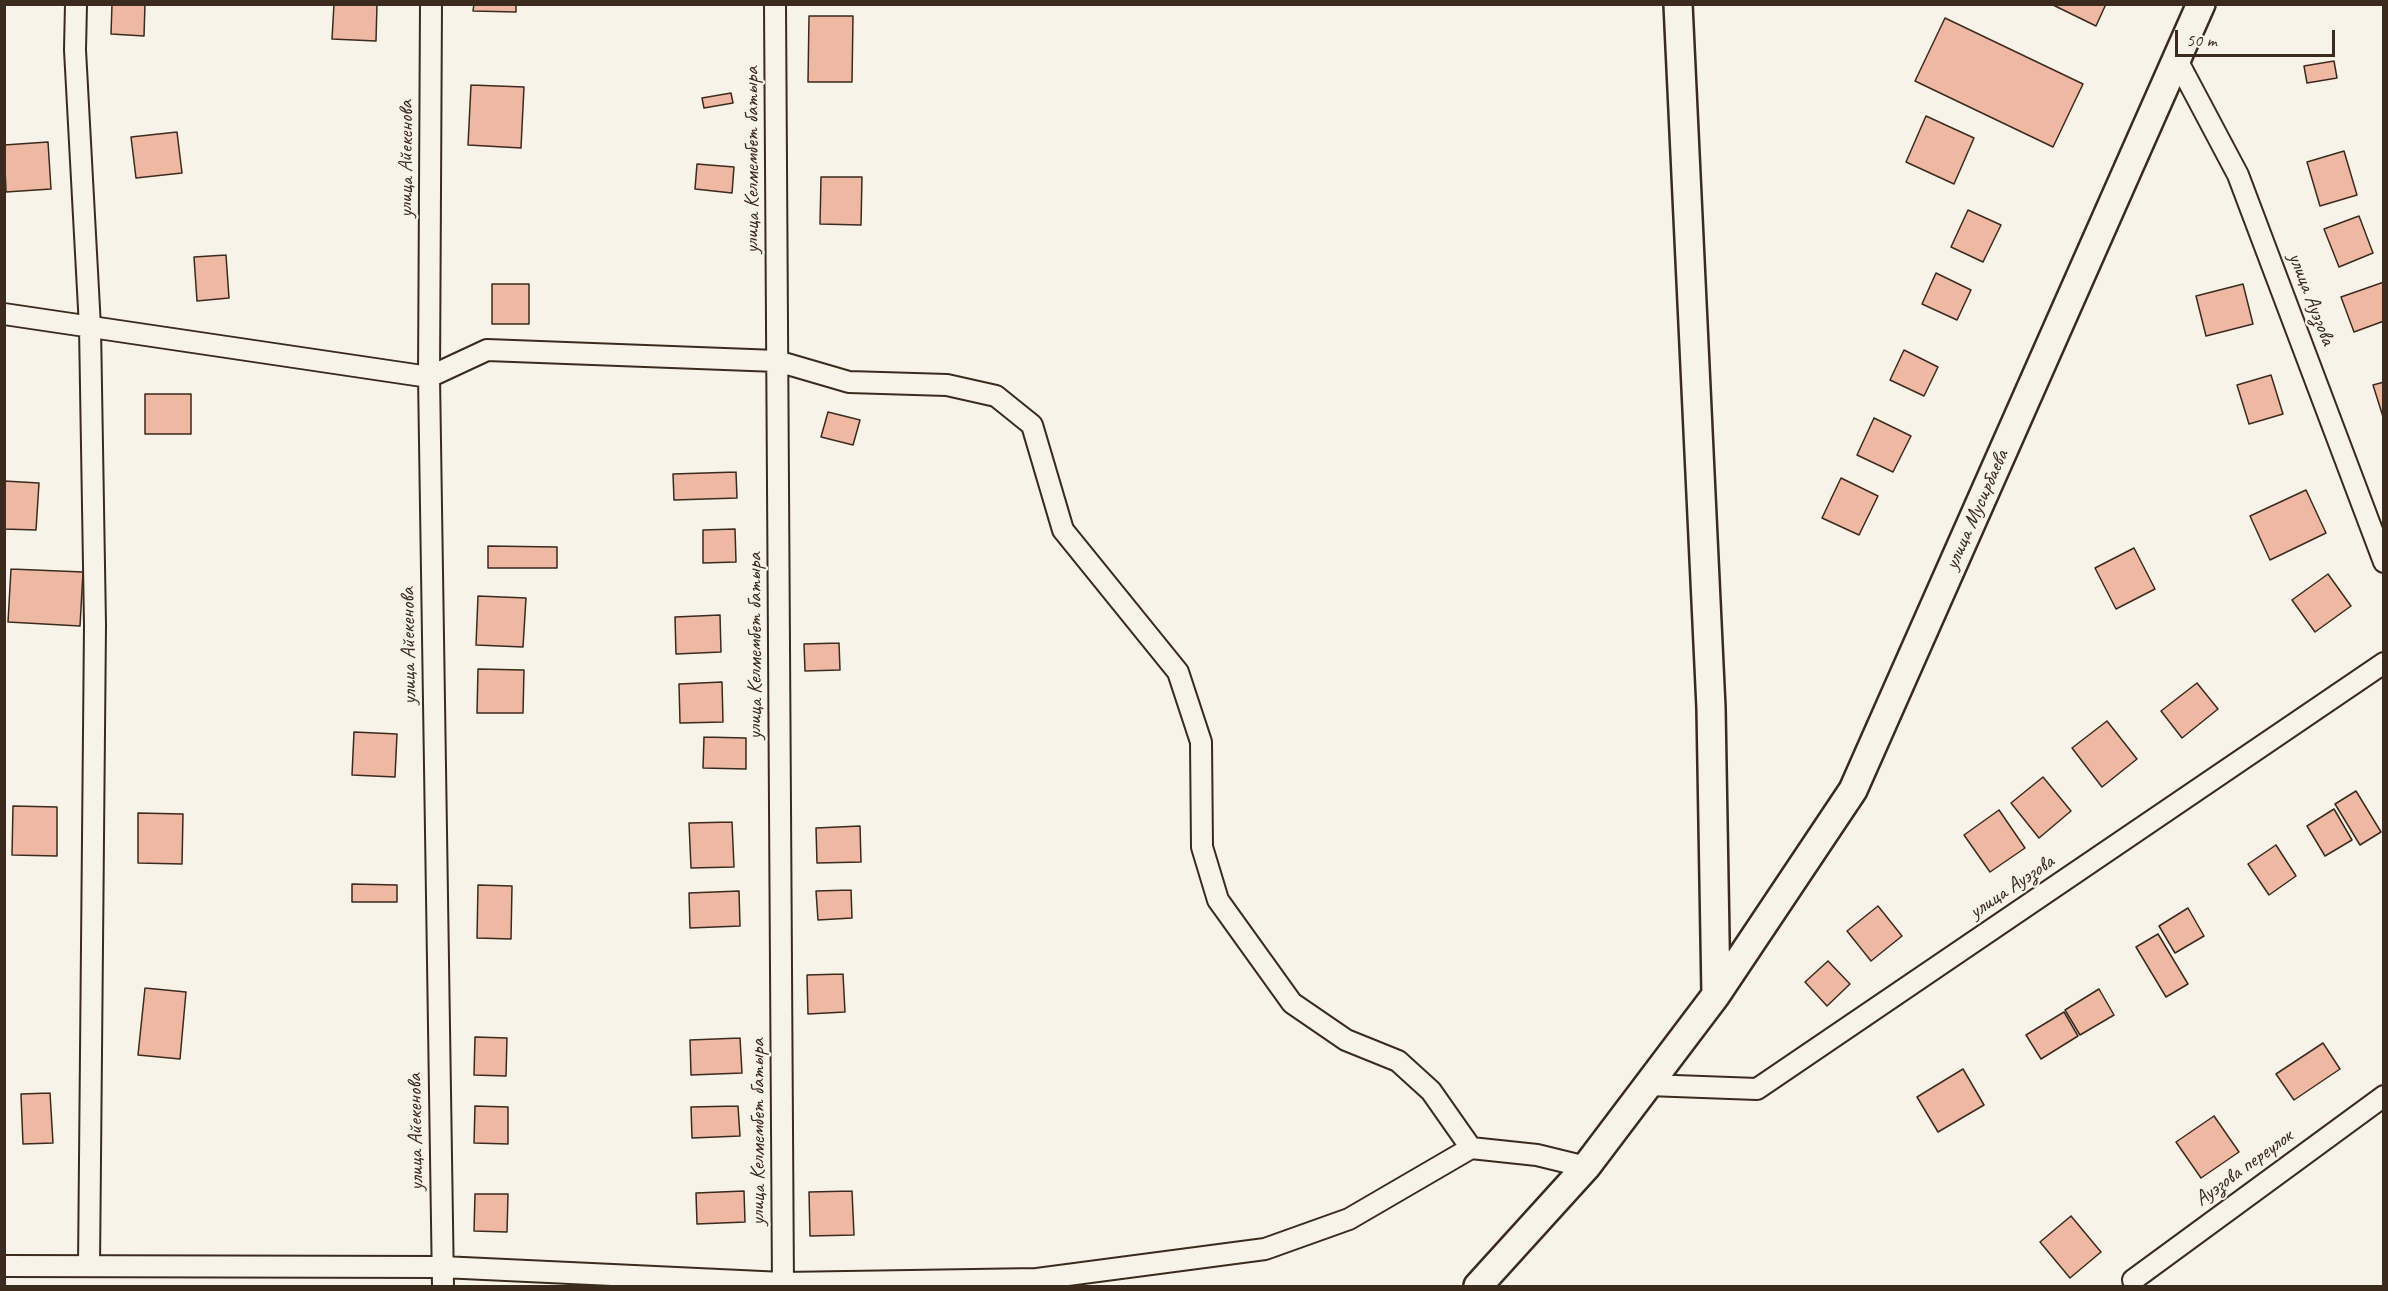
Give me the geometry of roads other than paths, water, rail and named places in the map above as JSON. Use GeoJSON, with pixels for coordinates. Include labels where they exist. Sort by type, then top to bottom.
{"type":"FeatureCollection","features":[{"type":"Feature","properties":{"kind":"main road"},"geometry":{"type":"LineString","coordinates":[[1678,4],[1711,708],[1716,995]]}},
{"type":"Feature","properties":{"kind":"main road","name":"улица Мусирбаева"},"geometry":{"type":"LineString","coordinates":[[1478,1287],[1586,1167],[1716,995],[1853,790],[2201,4]]}},
{"type":"Feature","properties":{"kind":"street"},"geometry":{"type":"LineString","coordinates":[[76,4],[75,50],[90,327],[95,626],[89,1266]]}},
{"type":"Feature","properties":{"kind":"street","name":"улица Айекенова"},"geometry":{"type":"LineString","coordinates":[[431,4],[429,377],[442,1277]]}},
{"type":"Feature","properties":{"kind":"street","name":"улица Келмембет батыра"},"geometry":{"type":"LineString","coordinates":[[775,4],[783,1285]]}},
{"type":"Feature","properties":{"kind":"street","name":"улица Ауэзова"},"geometry":{"type":"LineString","coordinates":[[2177,60],[2238,175],[2384,562]]}},
{"type":"Feature","properties":{"kind":"street"},"geometry":{"type":"LineString","coordinates":[[4,314],[429,377],[487,350],[777,361],[849,382],[947,385],[996,396],[1032,425],[1063,531],[1178,672],[1201,742],[1202,847],[1218,900],[1292,1003],[1346,1040],[1398,1062],[1431,1091],[1471,1148]]}},
{"type":"Feature","properties":{"kind":"street","name":"улица Ауэзова"},"geometry":{"type":"LineString","coordinates":[[1648,1085],[1757,1089],[2384,663]]}},
{"type":"Feature","properties":{"kind":"street","name":"Ауэзова переулок"},"geometry":{"type":"LineString","coordinates":[[2133,1280],[2384,1096]]}},
{"type":"Feature","properties":{"kind":"street"},"geometry":{"type":"LineString","coordinates":[[4,1266],[89,1266],[783,1285],[1037,1279],[1265,1249],[1349,1219],[1471,1148],[1537,1155],[1586,1167]]}}]}
